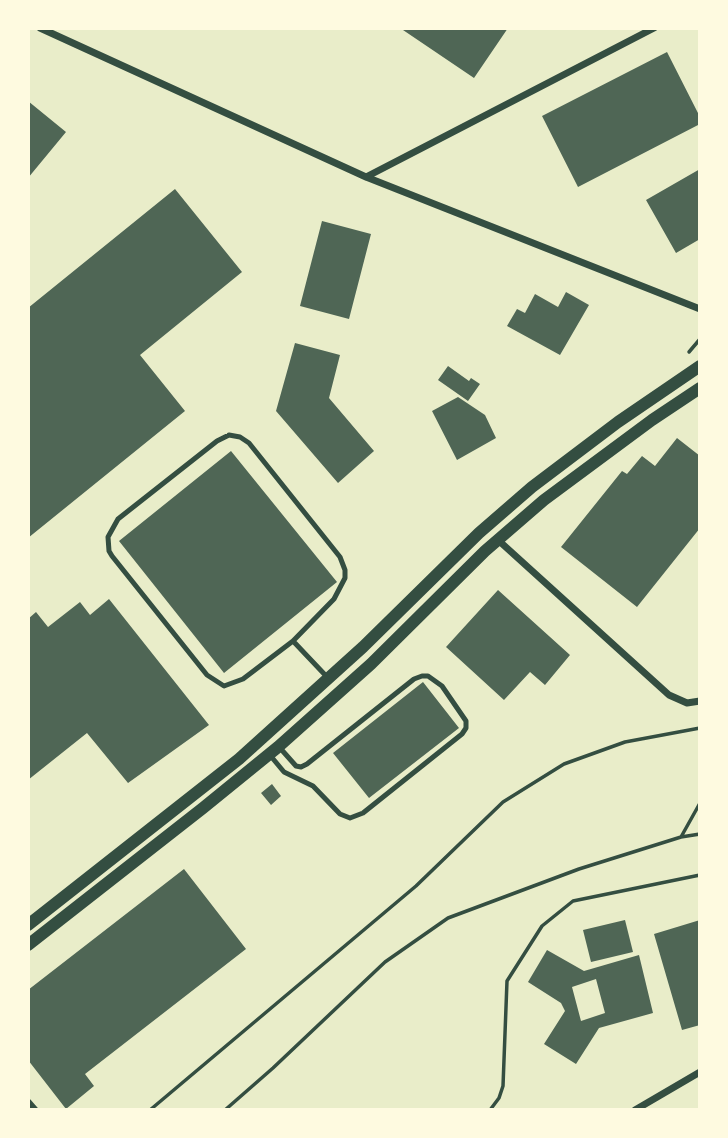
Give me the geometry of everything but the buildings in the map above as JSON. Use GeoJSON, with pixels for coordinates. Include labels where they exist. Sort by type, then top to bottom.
{"type":"FeatureCollection","features":[{"type":"Feature","properties":{"kind":"street"},"geometry":{"type":"LineString","coordinates":[[40,28],[366,177],[700,309]]}},
{"type":"Feature","properties":{"kind":"street"},"geometry":{"type":"LineString","coordinates":[[366,177],[654,28]]}},
{"type":"Feature","properties":{"kind":"street"},"geometry":{"type":"LineString","coordinates":[[28,925],[239,759],[479,533],[532,487],[599,436],[700,366]]}},
{"type":"Feature","properties":{"kind":"street"},"geometry":{"type":"LineString","coordinates":[[28,945],[274,751],[379,656],[498,540],[574,477],[700,388]]}},
{"type":"Feature","properties":{"kind":"street"},"geometry":{"type":"LineString","coordinates":[[498,540],[669,695],[687,703],[700,701]]}},
{"type":"Feature","properties":{"kind":"street"},"geometry":{"type":"LineString","coordinates":[[635,1110],[700,1073]]}},
{"type":"Feature","properties":{"kind":"street"},"geometry":{"type":"LineString","coordinates":[[28,1102],[35,1110]]}},
{"type":"Feature","properties":{"kind":"lane"},"geometry":{"type":"LineString","coordinates":[[229,435],[240,437],[249,443],[343,563],[345,578],[339,593],[293,641],[243,679],[231,685],[219,684],[207,675],[109,551],[108,537],[118,519],[217,441],[229,435]]}},
{"type":"Feature","properties":{"kind":"lane"},"geometry":{"type":"LineString","coordinates":[[293,641],[328,678]]}},
{"type":"Feature","properties":{"kind":"lane"},"geometry":{"type":"LineString","coordinates":[[422,676],[428,676],[442,686],[466,721],[462,734],[363,813],[350,818],[336,811],[313,786],[284,772],[274,751],[301,768],[414,679],[422,676]]}},
{"type":"Feature","properties":{"kind":"path"},"geometry":{"type":"LineString","coordinates":[[150,1110],[416,886],[503,802],[564,764],[625,742],[700,728]]}},
{"type":"Feature","properties":{"kind":"path"},"geometry":{"type":"LineString","coordinates":[[681,837],[700,803]]}},
{"type":"Feature","properties":{"kind":"path"},"geometry":{"type":"LineString","coordinates":[[225,1110],[385,962],[448,918],[579,869],[681,837],[700,834]]}},
{"type":"Feature","properties":{"kind":"path"},"geometry":{"type":"LineString","coordinates":[[490,1110],[499,1098],[503,1086],[507,981],[542,926],[573,901],[700,875]]}}]}
